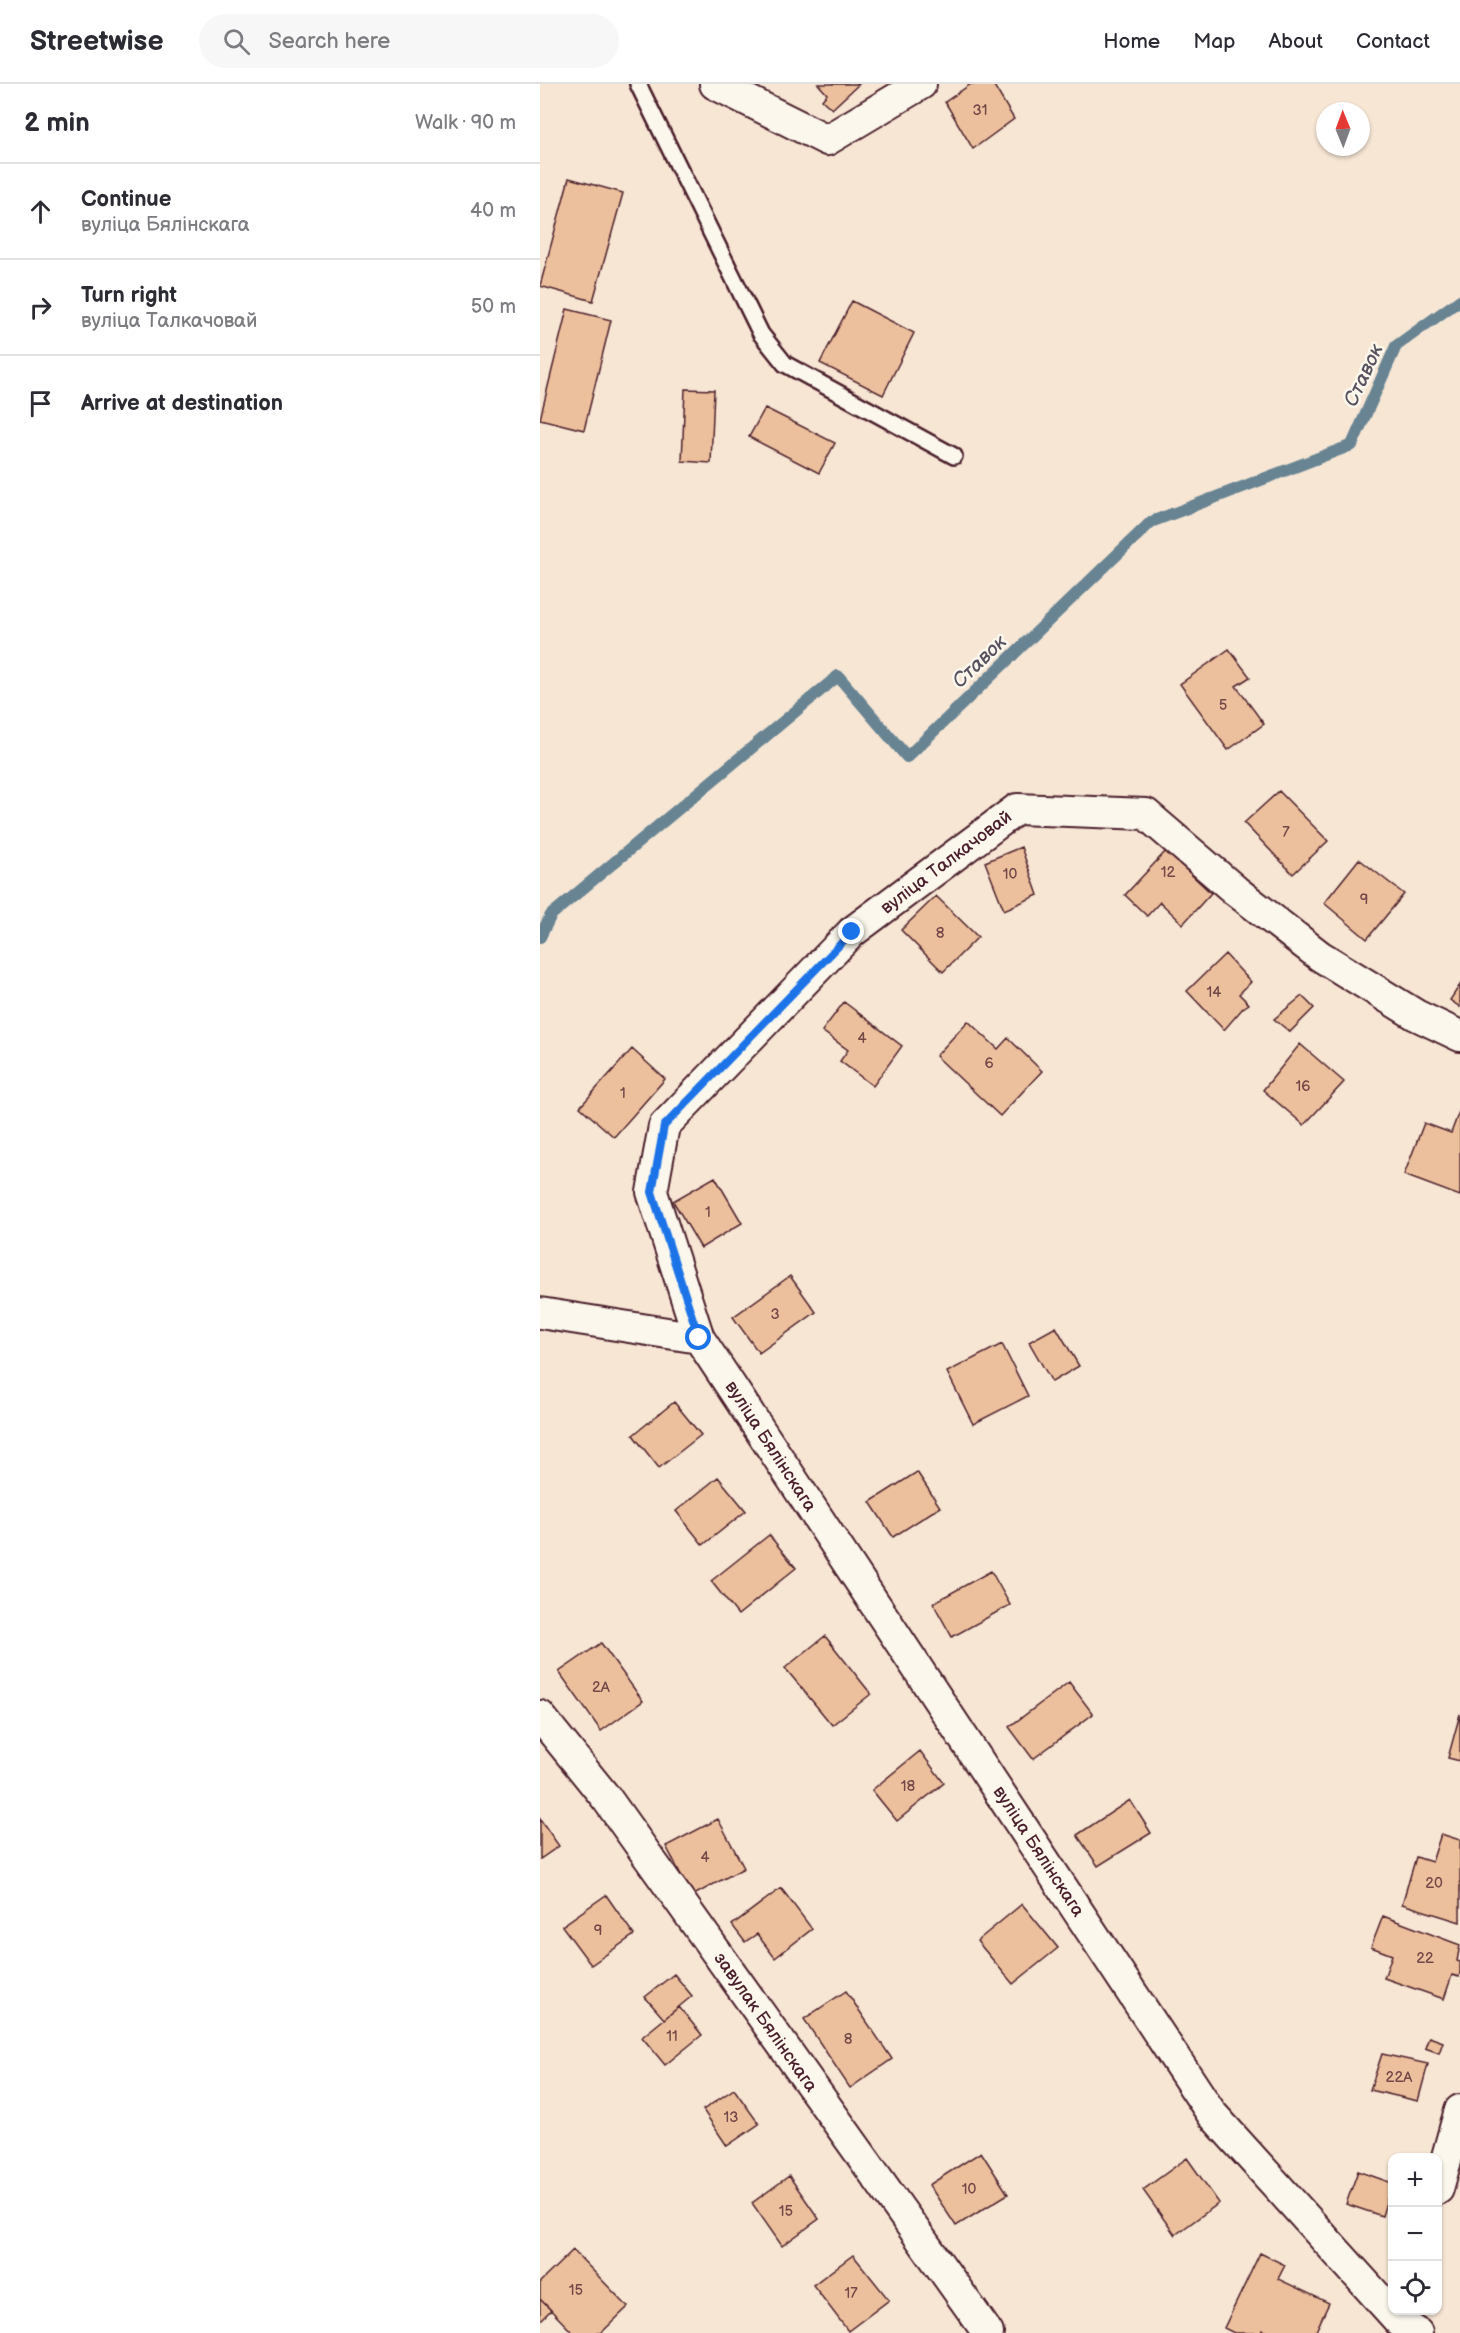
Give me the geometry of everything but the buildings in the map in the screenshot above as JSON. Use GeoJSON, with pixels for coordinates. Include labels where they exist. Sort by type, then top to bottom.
{"type":"FeatureCollection","features":[{"type":"Feature","properties":{"kind":"street"},"geometry":{"type":"LineString","coordinates":[[715,84],[827,140],[921,84]]}},
{"type":"Feature","properties":{"kind":"street","name":"вуліца Талкачовай"},"geometry":{"type":"LineString","coordinates":[[664,1126],[852,932],[1017,809],[1146,814],[1236,891],[1320,957],[1416,1015],[1460,1036]]}},
{"type":"Feature","properties":{"kind":"street","name":"вуліца Бялінскага"},"geometry":{"type":"LineString","coordinates":[[664,1126],[652,1192],[699,1338],[1212,2114],[1404,2325]]}},
{"type":"Feature","properties":{"kind":"street"},"geometry":{"type":"LineString","coordinates":[[540,1313],[699,1338]]}},
{"type":"Feature","properties":{"kind":"street","name":"завулак Бялінскага"},"geometry":{"type":"LineString","coordinates":[[540,1716],[607,1799],[987,2333]]}},
{"type":"Feature","properties":{"kind":"street"},"geometry":{"type":"LineString","coordinates":[[1442,2172],[1460,2110]]}},
{"type":"Feature","properties":{"kind":"lane"},"geometry":{"type":"LineString","coordinates":[[638,84],[761,334],[785,364],[954,456]]}},
{"type":"Feature","properties":{"kind":"waterway","name":"Ставок"},"geometry":{"type":"LineString","coordinates":[[540,937],[551,915],[838,676],[907,757],[1151,522],[1352,445],[1396,346],[1460,300]]}},
{"type":"Feature","properties":{"kind":"route"},"geometry":{"type":"LineString","coordinates":[[699,1338],[652,1192],[664,1126],[852,932]]}}]}
